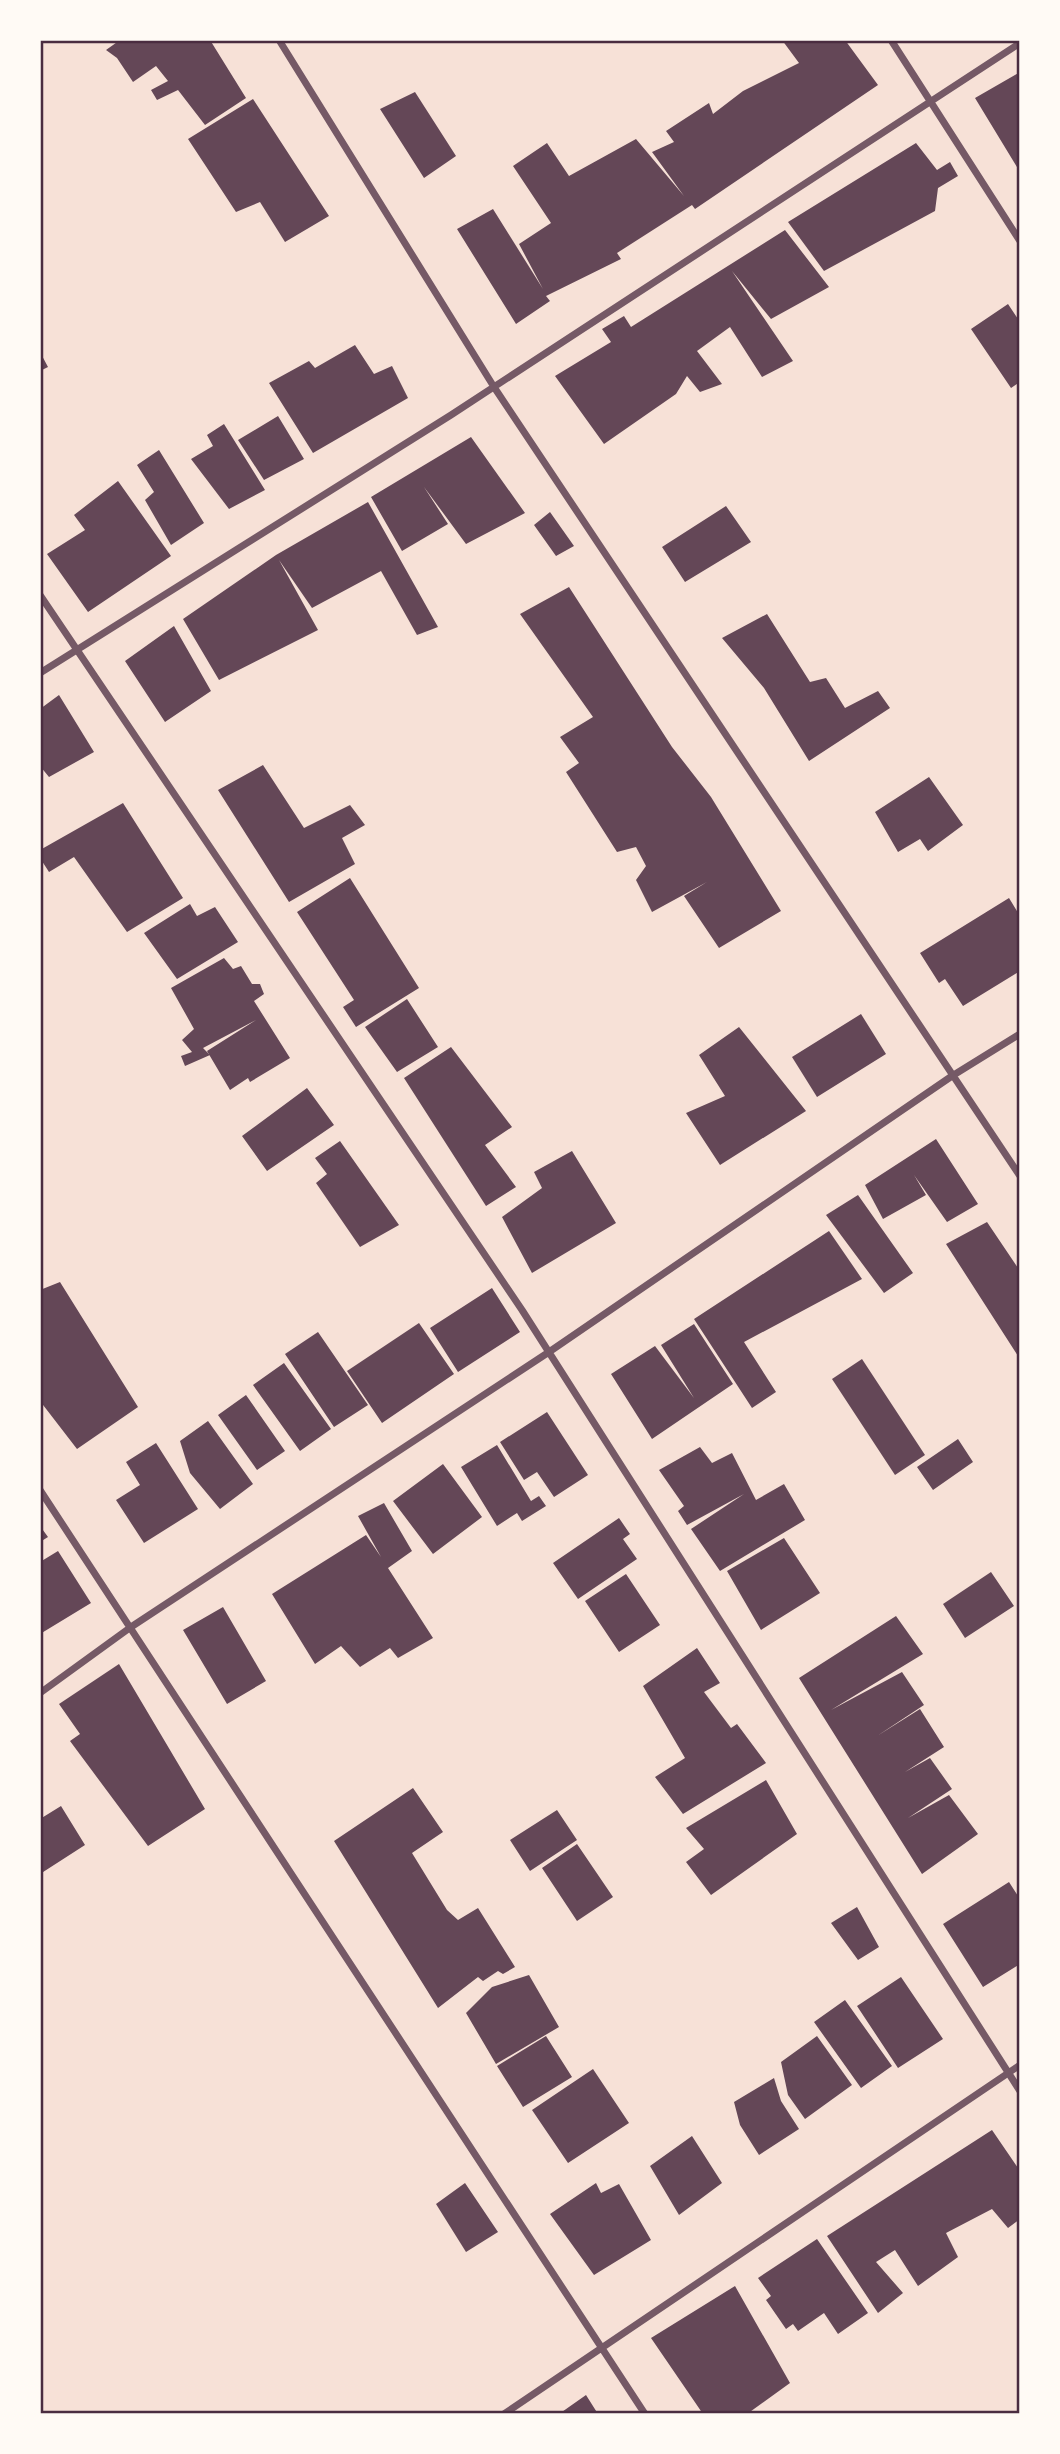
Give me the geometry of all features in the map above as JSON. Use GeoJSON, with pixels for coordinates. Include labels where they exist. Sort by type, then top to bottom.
{"type":"FeatureCollection","features":[{"type":"Feature","properties":{"kind":"street"},"geometry":{"type":"LineString","coordinates":[[279,40],[494,387],[1020,1176]]}},
{"type":"Feature","properties":{"kind":"street"},"geometry":{"type":"LineString","coordinates":[[891,40],[1020,241]]}},
{"type":"Feature","properties":{"kind":"street"},"geometry":{"type":"LineString","coordinates":[[40,673],[494,387],[929,100],[1020,43]]}},
{"type":"Feature","properties":{"kind":"street"},"geometry":{"type":"LineString","coordinates":[[40,595],[549,1352],[1020,2091]]}},
{"type":"Feature","properties":{"kind":"street"},"geometry":{"type":"LineString","coordinates":[[40,1693],[131,1627],[549,1352],[952,1076],[1020,1034]]}},
{"type":"Feature","properties":{"kind":"street"},"geometry":{"type":"LineString","coordinates":[[40,1490],[645,2414]]}},
{"type":"Feature","properties":{"kind":"street"},"geometry":{"type":"LineString","coordinates":[[504,2414],[1020,2066]]}},
{"type":"Feature","properties":{"kind":"building"},"geometry":{"type":"Polygon","coordinates":[[[120,40],[210,40],[246,98],[205,125],[178,90],[157,100],[151,90],[168,81],[156,66],[133,82],[117,58],[106,50],[120,40]]]}},
{"type":"Feature","properties":{"kind":"building"},"geometry":{"type":"Polygon","coordinates":[[[782,40],[845,40],[878,85],[695,209],[692,205],[617,253],[621,259],[546,296],[550,301],[516,324],[457,229],[493,209],[543,289],[519,244],[551,223],[513,166],[547,143],[569,176],[636,139],[684,196],[652,152],[674,142],[666,131],[709,103],[713,114],[743,91],[799,63],[782,40]]]}},
{"type":"Feature","properties":{"kind":"building"},"geometry":{"type":"Polygon","coordinates":[[[1020,72],[1020,172],[975,98],[1020,72]]]}},
{"type":"Feature","properties":{"kind":"building"},"geometry":{"type":"Polygon","coordinates":[[[415,92],[456,156],[424,178],[380,109],[415,92]]]}},
{"type":"Feature","properties":{"kind":"building"},"geometry":{"type":"Polygon","coordinates":[[[253,99],[329,216],[285,242],[260,202],[236,212],[188,139],[253,99]]]}},
{"type":"Feature","properties":{"kind":"building"},"geometry":{"type":"Polygon","coordinates":[[[916,143],[937,170],[950,162],[958,176],[938,188],[935,211],[824,271],[788,222],[916,143]]]}},
{"type":"Feature","properties":{"kind":"building"},"geometry":{"type":"Polygon","coordinates":[[[785,230],[829,287],[771,319],[732,271],[793,361],[762,377],[730,327],[697,351],[722,384],[700,392],[687,376],[676,394],[604,444],[555,376],[611,342],[602,329],[624,316],[631,327],[785,230]]]}},
{"type":"Feature","properties":{"kind":"building"},"geometry":{"type":"Polygon","coordinates":[[[1008,304],[1020,322],[1020,382],[1011,388],[971,329],[1008,304]]]}},
{"type":"Feature","properties":{"kind":"building"},"geometry":{"type":"Polygon","coordinates":[[[355,345],[374,374],[392,366],[408,398],[313,453],[269,383],[309,361],[315,368],[355,345]]]}},
{"type":"Feature","properties":{"kind":"building"},"geometry":{"type":"Polygon","coordinates":[[[40,352],[48,367],[40,371],[40,352]]]}},
{"type":"Feature","properties":{"kind":"building"},"geometry":{"type":"Polygon","coordinates":[[[278,416],[304,459],[264,480],[238,440],[278,416]]]}},
{"type":"Feature","properties":{"kind":"building"},"geometry":{"type":"Polygon","coordinates":[[[224,424],[265,490],[229,509],[191,459],[213,446],[207,435],[224,424]]]}},
{"type":"Feature","properties":{"kind":"building"},"geometry":{"type":"Polygon","coordinates":[[[471,437],[525,513],[466,544],[424,487],[448,524],[402,551],[371,497],[471,437]]]}},
{"type":"Feature","properties":{"kind":"building"},"geometry":{"type":"Polygon","coordinates":[[[159,450],[204,523],[171,545],[145,500],[154,492],[137,465],[159,450]]]}},
{"type":"Feature","properties":{"kind":"building"},"geometry":{"type":"Polygon","coordinates":[[[118,481],[171,556],[88,612],[47,554],[85,530],[74,515],[118,481]]]}},
{"type":"Feature","properties":{"kind":"building"},"geometry":{"type":"Polygon","coordinates":[[[368,502],[438,627],[417,635],[381,571],[312,608],[279,560],[318,630],[219,680],[183,619],[276,555],[368,502]]]}},
{"type":"Feature","properties":{"kind":"building"},"geometry":{"type":"Polygon","coordinates":[[[726,506],[751,542],[685,582],[662,547],[726,506]]]}},
{"type":"Feature","properties":{"kind":"building"},"geometry":{"type":"Polygon","coordinates":[[[550,512],[574,546],[556,556],[534,525],[550,512]]]}},
{"type":"Feature","properties":{"kind":"building"},"geometry":{"type":"Polygon","coordinates":[[[569,587],[672,747],[711,797],[781,911],[719,948],[684,896],[707,882],[652,912],[636,880],[646,866],[636,847],[617,852],[566,772],[579,763],[560,737],[593,717],[520,614],[569,587]]]}},
{"type":"Feature","properties":{"kind":"building"},"geometry":{"type":"Polygon","coordinates":[[[767,614],[810,682],[826,678],[845,708],[878,691],[890,708],[809,761],[764,688],[722,638],[767,614]]]}},
{"type":"Feature","properties":{"kind":"building"},"geometry":{"type":"Polygon","coordinates":[[[174,626],[211,691],[165,722],[125,661],[174,626]]]}},
{"type":"Feature","properties":{"kind":"building"},"geometry":{"type":"Polygon","coordinates":[[[59,695],[94,752],[49,777],[40,766],[40,709],[59,695]]]}},
{"type":"Feature","properties":{"kind":"building"},"geometry":{"type":"Polygon","coordinates":[[[263,765],[304,828],[350,805],[365,825],[342,838],[355,864],[289,902],[218,790],[263,765]]]}},
{"type":"Feature","properties":{"kind":"building"},"geometry":{"type":"Polygon","coordinates":[[[929,777],[963,825],[928,851],[920,839],[898,852],[875,812],[929,777]]]}},
{"type":"Feature","properties":{"kind":"building"},"geometry":{"type":"Polygon","coordinates":[[[123,803],[183,898],[127,932],[74,857],[49,872],[40,858],[40,850],[123,803]]]}},
{"type":"Feature","properties":{"kind":"building"},"geometry":{"type":"Polygon","coordinates":[[[350,878],[419,988],[356,1027],[343,1007],[354,1000],[297,912],[350,878]]]}},
{"type":"Feature","properties":{"kind":"building"},"geometry":{"type":"Polygon","coordinates":[[[1009,898],[1020,916],[1020,971],[963,1006],[945,979],[939,983],[920,953],[1009,898]]]}},
{"type":"Feature","properties":{"kind":"building"},"geometry":{"type":"Polygon","coordinates":[[[190,904],[197,916],[215,907],[238,942],[177,979],[144,933],[190,904]]]}},
{"type":"Feature","properties":{"kind":"building"},"geometry":{"type":"Polygon","coordinates":[[[224,958],[233,969],[241,966],[252,984],[260,984],[264,994],[254,1001],[290,1058],[250,1082],[248,1078],[230,1090],[209,1055],[185,1066],[181,1056],[192,1052],[182,1040],[194,1029],[171,988],[224,958]],[[256,1020],[203,1048],[208,1053],[207,1051],[256,1020]]]}},
{"type":"Feature","properties":{"kind":"building"},"geometry":{"type":"Polygon","coordinates":[[[407,999],[438,1047],[397,1072],[365,1027],[407,999]]]}},
{"type":"Feature","properties":{"kind":"building"},"geometry":{"type":"Polygon","coordinates":[[[861,1014],[886,1054],[817,1097],[792,1057],[861,1014]]]}},
{"type":"Feature","properties":{"kind":"building"},"geometry":{"type":"Polygon","coordinates":[[[739,1027],[806,1111],[720,1165],[686,1113],[725,1096],[699,1055],[739,1027]]]}},
{"type":"Feature","properties":{"kind":"building"},"geometry":{"type":"Polygon","coordinates":[[[451,1047],[512,1127],[485,1145],[516,1187],[486,1206],[404,1078],[451,1047]]]}},
{"type":"Feature","properties":{"kind":"building"},"geometry":{"type":"Polygon","coordinates":[[[307,1088],[334,1125],[267,1171],[242,1136],[307,1088]]]}},
{"type":"Feature","properties":{"kind":"building"},"geometry":{"type":"Polygon","coordinates":[[[936,1139],[978,1204],[947,1222],[914,1175],[926,1195],[883,1219],[865,1185],[936,1139]]]}},
{"type":"Feature","properties":{"kind":"building"},"geometry":{"type":"Polygon","coordinates":[[[340,1141],[399,1225],[360,1247],[316,1183],[327,1174],[315,1158],[340,1141]]]}},
{"type":"Feature","properties":{"kind":"building"},"geometry":{"type":"Polygon","coordinates":[[[572,1151],[616,1223],[532,1273],[502,1217],[542,1188],[534,1172],[572,1151]]]}},
{"type":"Feature","properties":{"kind":"building"},"geometry":{"type":"Polygon","coordinates":[[[858,1195],[913,1273],[884,1293],[826,1215],[858,1195]]]}},
{"type":"Feature","properties":{"kind":"building"},"geometry":{"type":"Polygon","coordinates":[[[987,1222],[1020,1271],[1020,1359],[946,1244],[987,1222]]]}},
{"type":"Feature","properties":{"kind":"building"},"geometry":{"type":"Polygon","coordinates":[[[829,1231],[862,1279],[744,1342],[776,1392],[752,1408],[694,1319],[829,1231]]]}},
{"type":"Feature","properties":{"kind":"building"},"geometry":{"type":"Polygon","coordinates":[[[60,1282],[138,1407],[77,1449],[40,1401],[40,1290],[60,1282]]]}},
{"type":"Feature","properties":{"kind":"building"},"geometry":{"type":"Polygon","coordinates":[[[492,1288],[520,1332],[458,1372],[430,1328],[492,1288]]]}},
{"type":"Feature","properties":{"kind":"building"},"geometry":{"type":"Polygon","coordinates":[[[419,1323],[454,1374],[382,1423],[347,1371],[419,1323]]]}},
{"type":"Feature","properties":{"kind":"building"},"geometry":{"type":"Polygon","coordinates":[[[694,1324],[733,1384],[652,1439],[611,1374],[655,1346],[694,1398],[661,1345],[694,1324]]]}},
{"type":"Feature","properties":{"kind":"building"},"geometry":{"type":"Polygon","coordinates":[[[318,1332],[368,1405],[334,1427],[285,1354],[318,1332]]]}},
{"type":"Feature","properties":{"kind":"building"},"geometry":{"type":"Polygon","coordinates":[[[862,1359],[925,1455],[895,1475],[832,1379],[862,1359]]]}},
{"type":"Feature","properties":{"kind":"building"},"geometry":{"type":"Polygon","coordinates":[[[284,1363],[331,1429],[300,1451],[253,1385],[284,1363]]]}},
{"type":"Feature","properties":{"kind":"building"},"geometry":{"type":"Polygon","coordinates":[[[246,1395],[285,1451],[257,1470],[218,1415],[246,1395]]]}},
{"type":"Feature","properties":{"kind":"building"},"geometry":{"type":"Polygon","coordinates":[[[547,1412],[588,1475],[554,1497],[537,1472],[524,1480],[500,1442],[547,1412]]]}},
{"type":"Feature","properties":{"kind":"building"},"geometry":{"type":"Polygon","coordinates":[[[208,1421],[253,1484],[220,1509],[190,1473],[180,1441],[208,1421]]]}},
{"type":"Feature","properties":{"kind":"building"},"geometry":{"type":"Polygon","coordinates":[[[958,1439],[973,1462],[933,1490],[917,1467],[958,1439]]]}},
{"type":"Feature","properties":{"kind":"building"},"geometry":{"type":"Polygon","coordinates":[[[156,1443],[198,1509],[144,1543],[116,1500],[140,1485],[126,1462],[156,1443]]]}},
{"type":"Feature","properties":{"kind":"building"},"geometry":{"type":"Polygon","coordinates":[[[497,1445],[531,1501],[539,1496],[546,1506],[522,1521],[517,1513],[497,1526],[461,1467],[497,1445]]]}},
{"type":"Feature","properties":{"kind":"building"},"geometry":{"type":"Polygon","coordinates":[[[700,1447],[712,1463],[732,1453],[756,1500],[784,1484],[805,1520],[720,1571],[691,1529],[744,1494],[687,1525],[678,1511],[684,1506],[659,1470],[700,1447]]]}},
{"type":"Feature","properties":{"kind":"building"},"geometry":{"type":"Polygon","coordinates":[[[443,1464],[482,1517],[433,1554],[393,1501],[443,1464]]]}},
{"type":"Feature","properties":{"kind":"building"},"geometry":{"type":"Polygon","coordinates":[[[384,1503],[412,1551],[388,1568],[433,1638],[398,1658],[390,1648],[360,1667],[341,1646],[315,1664],[272,1594],[366,1535],[381,1557],[358,1516],[384,1503]]]}},
{"type":"Feature","properties":{"kind":"building"},"geometry":{"type":"Polygon","coordinates":[[[619,1518],[630,1534],[623,1539],[637,1559],[578,1599],[553,1563],[619,1518]]]}},
{"type":"Feature","properties":{"kind":"building"},"geometry":{"type":"Polygon","coordinates":[[[40,1526],[48,1537],[40,1542],[40,1526]]]}},
{"type":"Feature","properties":{"kind":"building"},"geometry":{"type":"Polygon","coordinates":[[[784,1538],[820,1593],[761,1630],[727,1571],[784,1538]]]}},
{"type":"Feature","properties":{"kind":"building"},"geometry":{"type":"Polygon","coordinates":[[[58,1551],[91,1603],[40,1634],[40,1562],[58,1551]]]}},
{"type":"Feature","properties":{"kind":"building"},"geometry":{"type":"Polygon","coordinates":[[[991,1572],[1014,1606],[965,1638],[943,1604],[991,1572]]]}},
{"type":"Feature","properties":{"kind":"building"},"geometry":{"type":"Polygon","coordinates":[[[626,1574],[660,1625],[619,1652],[585,1601],[626,1574]]]}},
{"type":"Feature","properties":{"kind":"building"},"geometry":{"type":"Polygon","coordinates":[[[223,1607],[266,1681],[227,1704],[183,1630],[223,1607]]]}},
{"type":"Feature","properties":{"kind":"building"},"geometry":{"type":"Polygon","coordinates":[[[896,1616],[923,1654],[831,1710],[902,1672],[924,1705],[877,1736],[920,1709],[944,1747],[905,1772],[930,1758],[952,1789],[908,1818],[949,1795],[978,1834],[922,1874],[799,1678],[896,1616]]]}},
{"type":"Feature","properties":{"kind":"building"},"geometry":{"type":"Polygon","coordinates":[[[697,1648],[720,1683],[704,1692],[731,1728],[737,1724],[766,1763],[683,1814],[655,1777],[685,1758],[643,1686],[697,1648]]]}},
{"type":"Feature","properties":{"kind":"building"},"geometry":{"type":"Polygon","coordinates":[[[119,1664],[205,1809],[148,1846],[70,1741],[80,1734],[59,1704],[119,1664]]]}},
{"type":"Feature","properties":{"kind":"building"},"geometry":{"type":"Polygon","coordinates":[[[766,1780],[797,1834],[711,1895],[686,1862],[704,1849],[686,1828],[766,1780]]]}},
{"type":"Feature","properties":{"kind":"building"},"geometry":{"type":"Polygon","coordinates":[[[413,1788],[443,1832],[412,1853],[447,1910],[458,1920],[478,1908],[515,1967],[503,1974],[498,1971],[483,1981],[478,1977],[438,2008],[334,1841],[413,1788]]]}},
{"type":"Feature","properties":{"kind":"building"},"geometry":{"type":"Polygon","coordinates":[[[61,1806],[85,1845],[40,1874],[40,1819],[61,1806]]]}},
{"type":"Feature","properties":{"kind":"building"},"geometry":{"type":"Polygon","coordinates":[[[557,1810],[577,1840],[530,1871],[510,1840],[557,1810]]]}},
{"type":"Feature","properties":{"kind":"building"},"geometry":{"type":"Polygon","coordinates":[[[577,1844],[613,1897],[577,1921],[542,1868],[577,1844]]]}},
{"type":"Feature","properties":{"kind":"building"},"geometry":{"type":"Polygon","coordinates":[[[1009,1882],[1020,1899],[1020,1964],[983,1987],[943,1924],[1009,1882]]]}},
{"type":"Feature","properties":{"kind":"building"},"geometry":{"type":"Polygon","coordinates":[[[857,1907],[879,1947],[858,1960],[831,1923],[857,1907]]]}},
{"type":"Feature","properties":{"kind":"building"},"geometry":{"type":"Polygon","coordinates":[[[529,1975],[559,2027],[496,2064],[466,2013],[492,1987],[529,1975]]]}},
{"type":"Feature","properties":{"kind":"building"},"geometry":{"type":"Polygon","coordinates":[[[901,1977],[943,2039],[898,2068],[857,2006],[901,1977]]]}},
{"type":"Feature","properties":{"kind":"building"},"geometry":{"type":"Polygon","coordinates":[[[845,2000],[892,2066],[861,2088],[814,2022],[845,2000]]]}},
{"type":"Feature","properties":{"kind":"building"},"geometry":{"type":"Polygon","coordinates":[[[546,2036],[572,2077],[523,2107],[497,2066],[546,2036]]]}},
{"type":"Feature","properties":{"kind":"building"},"geometry":{"type":"Polygon","coordinates":[[[817,2036],[852,2085],[805,2119],[788,2095],[781,2062],[817,2036]]]}},
{"type":"Feature","properties":{"kind":"building"},"geometry":{"type":"Polygon","coordinates":[[[593,2069],[629,2123],[568,2163],[532,2110],[593,2069]]]}},
{"type":"Feature","properties":{"kind":"building"},"geometry":{"type":"Polygon","coordinates":[[[774,2078],[781,2101],[799,2129],[759,2155],[740,2125],[734,2102],[774,2078]]]}},
{"type":"Feature","properties":{"kind":"building"},"geometry":{"type":"Polygon","coordinates":[[[992,2130],[1020,2171],[1020,2219],[1008,2228],[992,2209],[946,2233],[958,2257],[918,2286],[895,2250],[876,2262],[903,2293],[878,2313],[827,2236],[992,2130]]]}},
{"type":"Feature","properties":{"kind":"building"},"geometry":{"type":"Polygon","coordinates":[[[692,2136],[722,2183],[679,2215],[650,2166],[692,2136]]]}},
{"type":"Feature","properties":{"kind":"building"},"geometry":{"type":"Polygon","coordinates":[[[465,2183],[498,2232],[466,2252],[436,2204],[465,2183]]]}},
{"type":"Feature","properties":{"kind":"building"},"geometry":{"type":"Polygon","coordinates":[[[596,2183],[601,2193],[619,2184],[651,2240],[594,2275],[550,2214],[596,2183]]]}},
{"type":"Feature","properties":{"kind":"building"},"geometry":{"type":"Polygon","coordinates":[[[817,2239],[868,2313],[838,2334],[824,2313],[798,2331],[793,2324],[786,2329],[766,2300],[771,2296],[758,2278],[817,2239]]]}},
{"type":"Feature","properties":{"kind":"building"},"geometry":{"type":"Polygon","coordinates":[[[735,2286],[790,2383],[747,2414],[703,2414],[651,2338],[735,2286]]]}},
{"type":"Feature","properties":{"kind":"building"},"geometry":{"type":"Polygon","coordinates":[[[586,2395],[598,2414],[559,2414],[586,2395]]]}}]}
